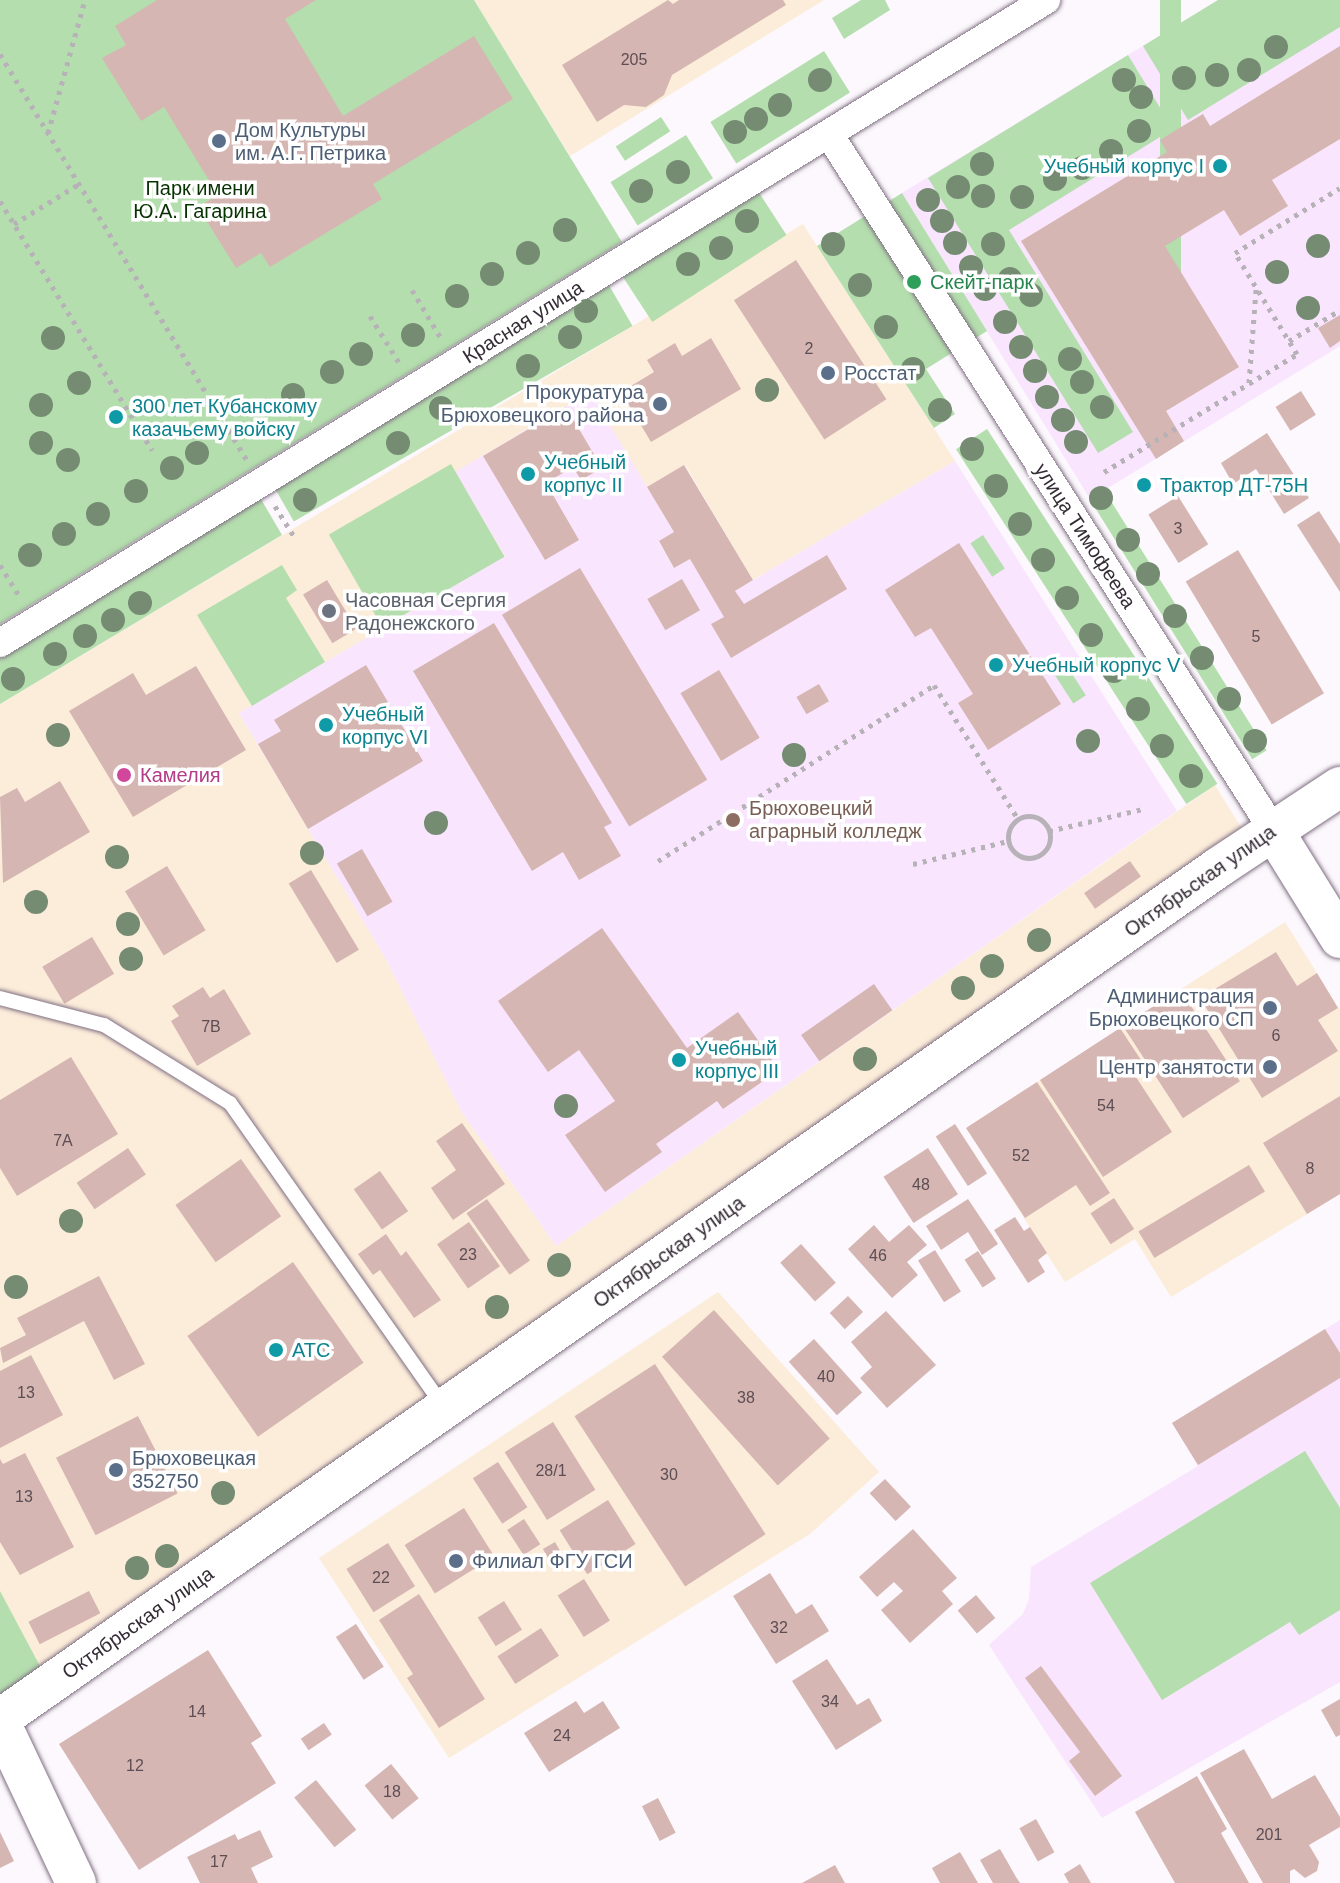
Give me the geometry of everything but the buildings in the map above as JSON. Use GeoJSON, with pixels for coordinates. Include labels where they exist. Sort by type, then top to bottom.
{"type":"FeatureCollection","features":[{"type":"Feature","properties":{"kind":"street","name":"Красная улица"},"geometry":{"type":"LineString","coordinates":[[0,643],[1046,0]]}},
{"type":"Feature","properties":{"kind":"street","name":"улица Тимофеева"},"geometry":{"type":"LineString","coordinates":[[829,134],[1340,938]]}},
{"type":"Feature","properties":{"kind":"street","name":"Октябрьская улица"},"geometry":{"type":"LineString","coordinates":[[0,1720],[1273,830],[1340,787]]}},
{"type":"Feature","properties":{"kind":"street"},"geometry":{"type":"LineString","coordinates":[[0,1720],[76,1883]]}},
{"type":"Feature","properties":{"kind":"lane"},"geometry":{"type":"LineString","coordinates":[[0,998],[104,1025],[230,1103],[445,1408]]}},
{"type":"Feature","properties":{"kind":"path"},"geometry":{"type":"LineString","coordinates":[[48,133],[85,0]]}},
{"type":"Feature","properties":{"kind":"path"},"geometry":{"type":"LineString","coordinates":[[0,54],[294,536]]}},
{"type":"Feature","properties":{"kind":"path"},"geometry":{"type":"LineString","coordinates":[[14,224],[79,184]]}},
{"type":"Feature","properties":{"kind":"path"},"geometry":{"type":"LineString","coordinates":[[1104,472],[1297,354],[1235,253],[1340,188]]}},
{"type":"Feature","properties":{"kind":"path"},"geometry":{"type":"LineString","coordinates":[[0,201],[152,450]]}},
{"type":"Feature","properties":{"kind":"path"},"geometry":{"type":"LineString","coordinates":[[1249,384],[1256,287]]}},
{"type":"Feature","properties":{"kind":"path"},"geometry":{"type":"LineString","coordinates":[[412,290],[456,363]]}},
{"type":"Feature","properties":{"kind":"path"},"geometry":{"type":"LineString","coordinates":[[1289,341],[1340,310]]}},
{"type":"Feature","properties":{"kind":"path"},"geometry":{"type":"LineString","coordinates":[[370,316],[415,388]]}},
{"type":"Feature","properties":{"kind":"path"},"geometry":{"type":"LineString","coordinates":[[0,565],[35,622]]}},
{"type":"Feature","properties":{"kind":"path"},"geometry":{"type":"LineString","coordinates":[[658,861],[934,685],[1018,819]]}},
{"type":"Feature","properties":{"kind":"path"},"geometry":{"type":"LineString","coordinates":[[1049,831],[1143,809]]}},
{"type":"Feature","properties":{"kind":"path"},"geometry":{"type":"LineString","coordinates":[[1008,841],[1010,829],[1018,819],[1037,818],[1049,831]]}},
{"type":"Feature","properties":{"kind":"path"},"geometry":{"type":"LineString","coordinates":[[1008,841],[1021,856],[1034,857],[1045,850],[1049,831]]}},
{"type":"Feature","properties":{"kind":"path"},"geometry":{"type":"LineString","coordinates":[[913,864],[1008,841]]}},
{"type":"Feature","properties":{"kind":"shaded area"},"geometry":{"type":"Polygon","coordinates":[[[474,0],[824,0],[570,156],[474,0]]]}},
{"type":"Feature","properties":{"kind":"shaded area"},"geometry":{"type":"Polygon","coordinates":[[[1218,0],[1340,0],[1340,346],[1090,499],[902,193],[1218,0]]]}},
{"type":"Feature","properties":{"kind":"shaded area"},"geometry":{"type":"Polygon","coordinates":[[[803,224],[955,461],[753,580],[685,465],[647,487],[590,393],[456,472],[505,556],[239,713],[387,961],[461,1111],[556,1246],[1215,785],[1242,829],[0,1697],[0,704],[803,224]]]}},
{"type":"Feature","properties":{"kind":"shaded area","name":"Брюховецкий аграрный колледж"},"geometry":{"type":"Polygon","coordinates":[[[590,392],[674,532],[659,542],[674,568],[690,559],[716,602],[955,461],[1177,811],[556,1246],[461,1111],[387,961],[239,713],[505,556],[455,472],[590,392]]]}},
{"type":"Feature","properties":{"kind":"shaded area"},"geometry":{"type":"Polygon","coordinates":[[[1285,922],[1340,1010],[1340,1194],[1171,1297],[1135,1239],[1065,1282],[966,1128],[1285,922]]]}},
{"type":"Feature","properties":{"kind":"shaded area"},"geometry":{"type":"Polygon","coordinates":[[[718,1292],[879,1472],[810,1534],[449,1758],[319,1558],[718,1292]]]}},
{"type":"Feature","properties":{"kind":"shaded area"},"geometry":{"type":"Polygon","coordinates":[[[1340,1320],[1340,1682],[1102,1818],[989,1645],[1023,1614],[1029,1599],[1031,1567],[1198,1466],[1172,1423],[1340,1320]]]}},
{"type":"Feature","properties":{"kind":"green space","name":"Парк имени Ю.А. Гагарина"},"geometry":{"type":"Polygon","coordinates":[[[0,0],[474,0],[622,242],[0,624],[0,0]]]}},
{"type":"Feature","properties":{"kind":"green space"},"geometry":{"type":"Polygon","coordinates":[[[861,0],[885,0],[890,10],[844,39],[832,18],[861,0]]]}},
{"type":"Feature","properties":{"kind":"green space"},"geometry":{"type":"Polygon","coordinates":[[[1160,0],[1181,0],[1181,291],[1160,291],[1160,0]]]}},
{"type":"Feature","properties":{"kind":"green space"},"geometry":{"type":"Polygon","coordinates":[[[1218,0],[1340,0],[1340,27],[1188,120],[1143,46],[1218,0]]]}},
{"type":"Feature","properties":{"kind":"green space"},"geometry":{"type":"Polygon","coordinates":[[[824,51],[850,93],[736,164],[710,122],[824,51]]]}},
{"type":"Feature","properties":{"kind":"green space"},"geometry":{"type":"Polygon","coordinates":[[[1128,55],[1173,129],[1009,230],[1133,432],[1098,453],[928,178],[1128,55]]]}},
{"type":"Feature","properties":{"kind":"green space"},"geometry":{"type":"Polygon","coordinates":[[[661,117],[670,131],[625,161],[616,146],[661,117]]]}},
{"type":"Feature","properties":{"kind":"green space"},"geometry":{"type":"Polygon","coordinates":[[[686,135],[713,178],[638,225],[611,182],[686,135]]]}},
{"type":"Feature","properties":{"kind":"green space"},"geometry":{"type":"Polygon","coordinates":[[[756,188],[786,235],[652,322],[622,275],[756,188]]]}},
{"type":"Feature","properties":{"kind":"green space","name":"Скейт-парк"},"geometry":{"type":"Polygon","coordinates":[[[902,193],[987,331],[926,369],[955,414],[934,428],[817,246],[902,193]]]}},
{"type":"Feature","properties":{"kind":"green space"},"geometry":{"type":"Polygon","coordinates":[[[606,280],[632,326],[294,521],[267,476],[606,280]]]}},
{"type":"Feature","properties":{"kind":"green space"},"geometry":{"type":"Polygon","coordinates":[[[987,429],[1217,784],[1186,804],[956,449],[987,429]]]}},
{"type":"Feature","properties":{"kind":"green space"},"geometry":{"type":"Polygon","coordinates":[[[451,464],[504,557],[382,627],[329,534],[451,464]]]}},
{"type":"Feature","properties":{"kind":"green space"},"geometry":{"type":"Polygon","coordinates":[[[1104,490],[1267,750],[1252,759],[1090,499],[1104,490]]]}},
{"type":"Feature","properties":{"kind":"green space"},"geometry":{"type":"Polygon","coordinates":[[[258,494],[282,535],[0,704],[0,653],[258,494]]]}},
{"type":"Feature","properties":{"kind":"green space"},"geometry":{"type":"Polygon","coordinates":[[[983,535],[1005,569],[992,577],[970,543],[983,535]]]}},
{"type":"Feature","properties":{"kind":"green space"},"geometry":{"type":"Polygon","coordinates":[[[282,565],[297,590],[286,598],[325,662],[252,706],[197,615],[282,565]]]}},
{"type":"Feature","properties":{"kind":"green space"},"geometry":{"type":"Polygon","coordinates":[[[1063,660],[1086,695],[1073,703],[1050,668],[1063,660]]]}},
{"type":"Feature","properties":{"kind":"green space"},"geometry":{"type":"Polygon","coordinates":[[[1305,1451],[1340,1508],[1340,1610],[1299,1635],[1290,1622],[1162,1700],[1090,1583],[1305,1451]]]}},
{"type":"Feature","properties":{"kind":"green space"},"geometry":{"type":"Polygon","coordinates":[[[0,1591],[41,1668],[0,1697],[0,1591]]]}},
{"type":"Feature","properties":{"kind":"place","name":"Дом Культуры им. А.Г. Петрика"},"geometry":{"type":"Point","coordinates":[219,141]}},
{"type":"Feature","properties":{"kind":"place","name":"Учебный корпус I"},"geometry":{"type":"Point","coordinates":[1220,166]}},
{"type":"Feature","properties":{"kind":"place","name":"Скейт-парк"},"geometry":{"type":"Point","coordinates":[914,282]}},
{"type":"Feature","properties":{"kind":"place","name":"Росстат"},"geometry":{"type":"Point","coordinates":[828,373]}},
{"type":"Feature","properties":{"kind":"place","name":"Прокуратура Брюховецкого района"},"geometry":{"type":"Point","coordinates":[660,404]}},
{"type":"Feature","properties":{"kind":"place","name":"300 лет Кубанскому казачьему войску"},"geometry":{"type":"Point","coordinates":[116,417]}},
{"type":"Feature","properties":{"kind":"place","name":"Учебный корпус II"},"geometry":{"type":"Point","coordinates":[528,474]}},
{"type":"Feature","properties":{"kind":"place","name":"Трактор ДТ-75Н"},"geometry":{"type":"Point","coordinates":[1144,485]}},
{"type":"Feature","properties":{"kind":"place","name":"Часовная Сергия Радонежского"},"geometry":{"type":"Point","coordinates":[329,611]}},
{"type":"Feature","properties":{"kind":"place","name":"Учебный корпус V"},"geometry":{"type":"Point","coordinates":[996,665]}},
{"type":"Feature","properties":{"kind":"place","name":"Учебный корпус VI"},"geometry":{"type":"Point","coordinates":[326,725]}},
{"type":"Feature","properties":{"kind":"place","name":"Камелия"},"geometry":{"type":"Point","coordinates":[124,775]}},
{"type":"Feature","properties":{"kind":"place","name":"Брюховецкий аграрный колледж"},"geometry":{"type":"Point","coordinates":[733,820]}},
{"type":"Feature","properties":{"kind":"place","name":"Администрация Брюховецкого СП"},"geometry":{"type":"Point","coordinates":[1270,1008]}},
{"type":"Feature","properties":{"kind":"place","name":"Учебный корпус III"},"geometry":{"type":"Point","coordinates":[679,1060]}},
{"type":"Feature","properties":{"kind":"place","name":"Центр занятости"},"geometry":{"type":"Point","coordinates":[1270,1067]}},
{"type":"Feature","properties":{"kind":"place","name":"АТС"},"geometry":{"type":"Point","coordinates":[276,1350]}},
{"type":"Feature","properties":{"kind":"place","name":"Брюховецкая 352750"},"geometry":{"type":"Point","coordinates":[116,1470]}},
{"type":"Feature","properties":{"kind":"place","name":"Филиал ФГУ ГСИ"},"geometry":{"type":"Point","coordinates":[456,1561]}}]}
